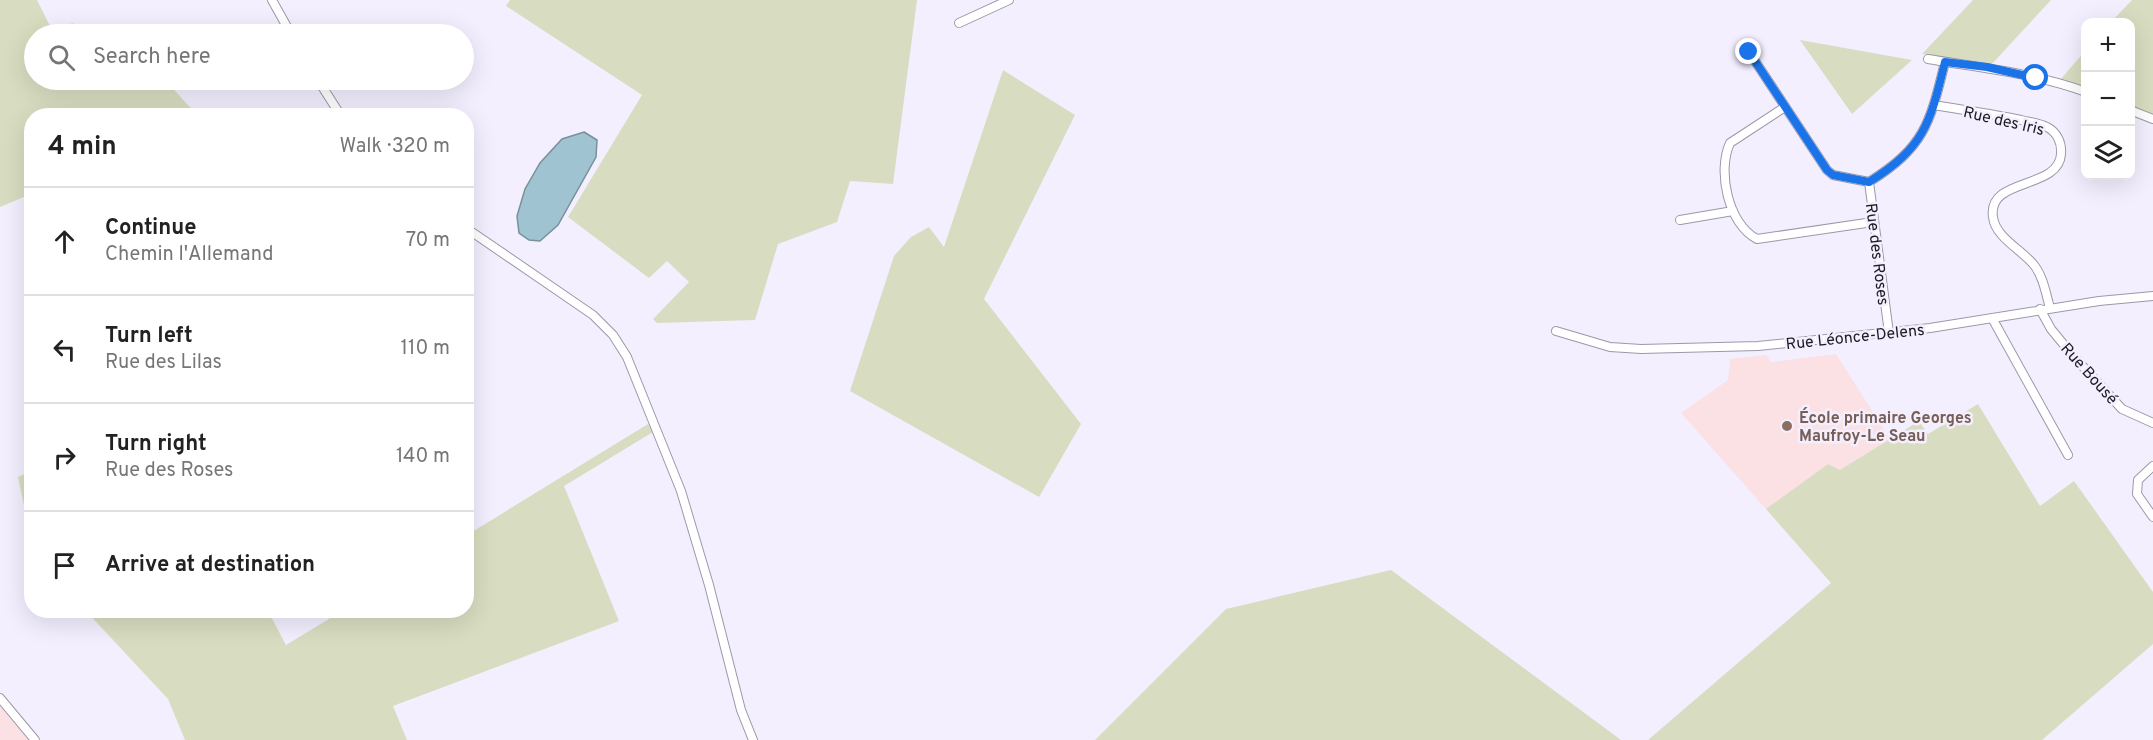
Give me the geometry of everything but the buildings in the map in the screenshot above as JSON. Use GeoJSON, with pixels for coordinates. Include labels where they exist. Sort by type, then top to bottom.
{"type":"FeatureCollection","features":[{"type":"Feature","properties":{"kind":"street"},"geometry":{"type":"LineString","coordinates":[[272,0],[285,24]]}},
{"type":"Feature","properties":{"kind":"street"},"geometry":{"type":"LineString","coordinates":[[959,23],[1009,0]]}},
{"type":"Feature","properties":{"kind":"street","name":"Rue des Roses"},"geometry":{"type":"LineString","coordinates":[[1749,52],[1827,170],[1833,175],[1869,182],[1889,333]]}},
{"type":"Feature","properties":{"kind":"street"},"geometry":{"type":"LineString","coordinates":[[1928,59],[1987,67],[2081,91]]}},
{"type":"Feature","properties":{"kind":"street"},"geometry":{"type":"LineString","coordinates":[[1869,182],[1908,153],[1923,131],[1934,105],[1945,62]]}},
{"type":"Feature","properties":{"kind":"street"},"geometry":{"type":"LineString","coordinates":[[324,90],[336,108]]}},
{"type":"Feature","properties":{"kind":"street","name":"Rue des Iris"},"geometry":{"type":"LineString","coordinates":[[1934,105],[2048,127],[2057,135],[2061,144],[2057,166],[2050,173],[2004,192],[1997,200],[1992,216],[1998,230],[2034,265],[2050,308]]}},
{"type":"Feature","properties":{"kind":"street"},"geometry":{"type":"LineString","coordinates":[[1785,107],[1730,143],[1726,153],[1727,198],[1750,236],[1757,240],[1873,222]]}},
{"type":"Feature","properties":{"kind":"street"},"geometry":{"type":"LineString","coordinates":[[2135,112],[2153,119]]}},
{"type":"Feature","properties":{"kind":"street"},"geometry":{"type":"LineString","coordinates":[[1680,220],[1733,211]]}},
{"type":"Feature","properties":{"kind":"street"},"geometry":{"type":"LineString","coordinates":[[474,233],[593,315],[613,335],[627,357],[681,491],[709,585],[741,710],[753,740]]}},
{"type":"Feature","properties":{"kind":"street","name":"Rue Léonce-Delens"},"geometry":{"type":"LineString","coordinates":[[1556,331],[1610,346],[1641,349],[1758,346],[1889,333],[2040,309],[2134,296],[2153,296]]}},
{"type":"Feature","properties":{"kind":"street","name":"Rue Bousé"},"geometry":{"type":"LineString","coordinates":[[2040,309],[2051,328],[2074,357],[2122,409],[2153,423]]}},
{"type":"Feature","properties":{"kind":"street"},"geometry":{"type":"LineString","coordinates":[[1992,318],[2068,454]]}},
{"type":"Feature","properties":{"kind":"street"},"geometry":{"type":"LineString","coordinates":[[2153,466],[2138,480],[2137,494],[2153,517]]}},
{"type":"Feature","properties":{"kind":"street"},"geometry":{"type":"LineString","coordinates":[[0,698],[35,740]]}},
{"type":"Feature","properties":{"kind":"shaded area","name":"École primaire Georges Maufroy-Le Seau"},"geometry":{"type":"Polygon","coordinates":[[[1836,354],[1890,439],[1840,470],[1828,464],[1766,509],[1681,413],[1728,380],[1730,359],[1766,355],[1771,362],[1836,354]]]}},
{"type":"Feature","properties":{"kind":"shaded area"},"geometry":{"type":"Polygon","coordinates":[[[0,706],[29,740],[0,740],[0,706]]]}},
{"type":"Feature","properties":{"kind":"green space"},"geometry":{"type":"Polygon","coordinates":[[[0,0],[37,0],[49,24],[24,24],[24,90],[174,90],[191,108],[24,108],[24,197],[0,207],[0,0]]]}},
{"type":"Feature","properties":{"kind":"green space"},"geometry":{"type":"Polygon","coordinates":[[[510,0],[917,0],[893,184],[850,181],[837,222],[778,244],[755,320],[657,323],[653,319],[689,282],[667,261],[649,278],[568,217],[642,95],[506,6],[510,0]]]}},
{"type":"Feature","properties":{"kind":"green space"},"geometry":{"type":"Polygon","coordinates":[[[1973,0],[2051,0],[1991,65],[1922,54],[1973,0]]]}},
{"type":"Feature","properties":{"kind":"green space"},"geometry":{"type":"Polygon","coordinates":[[[2132,0],[2153,0],[2153,116],[2135,109],[2135,18],[2115,18],[2132,0]]]}},
{"type":"Feature","properties":{"kind":"green space"},"geometry":{"type":"Polygon","coordinates":[[[1800,40],[1912,60],[1852,114],[1800,40]]]}},
{"type":"Feature","properties":{"kind":"green space"},"geometry":{"type":"Polygon","coordinates":[[[2081,56],[2081,88],[2060,80],[2081,56]]]}},
{"type":"Feature","properties":{"kind":"green space"},"geometry":{"type":"Polygon","coordinates":[[[1003,70],[1075,115],[984,299],[1081,424],[1039,497],[850,391],[894,256],[911,237],[929,227],[944,247],[1003,70]]]}},
{"type":"Feature","properties":{"kind":"green space"},"geometry":{"type":"Polygon","coordinates":[[[1978,404],[2040,506],[2074,481],[2153,592],[2153,644],[2042,740],[1648,740],[1831,583],[1766,509],[1828,464],[1840,470],[1919,421],[1928,434],[1978,404]]]}},
{"type":"Feature","properties":{"kind":"green space"},"geometry":{"type":"Polygon","coordinates":[[[648,424],[653,432],[564,486],[619,621],[393,706],[407,740],[185,740],[168,699],[93,618],[272,618],[286,645],[330,618],[474,618],[474,531],[648,424]]]}},
{"type":"Feature","properties":{"kind":"green space"},"geometry":{"type":"Polygon","coordinates":[[[24,474],[24,506],[18,477],[24,474]]]}},
{"type":"Feature","properties":{"kind":"green space"},"geometry":{"type":"Polygon","coordinates":[[[1391,570],[1621,740],[1095,740],[1226,609],[1391,570]]]}},
{"type":"Feature","properties":{"kind":"water"},"geometry":{"type":"Polygon","coordinates":[[[584,132],[597,140],[596,157],[558,225],[540,241],[529,240],[519,233],[517,216],[525,189],[540,163],[562,139],[584,132]]]}},
{"type":"Feature","properties":{"kind":"place","name":"École primaire Georges Maufroy-Le Seau"},"geometry":{"type":"Point","coordinates":[1787,426]}},
{"type":"Feature","properties":{"kind":"route"},"geometry":{"type":"LineString","coordinates":[[1749,52],[1827,170],[1833,175],[1869,182],[1908,153],[1923,131],[1934,109],[1945,62],[1987,67],[2036,78]]}}]}
